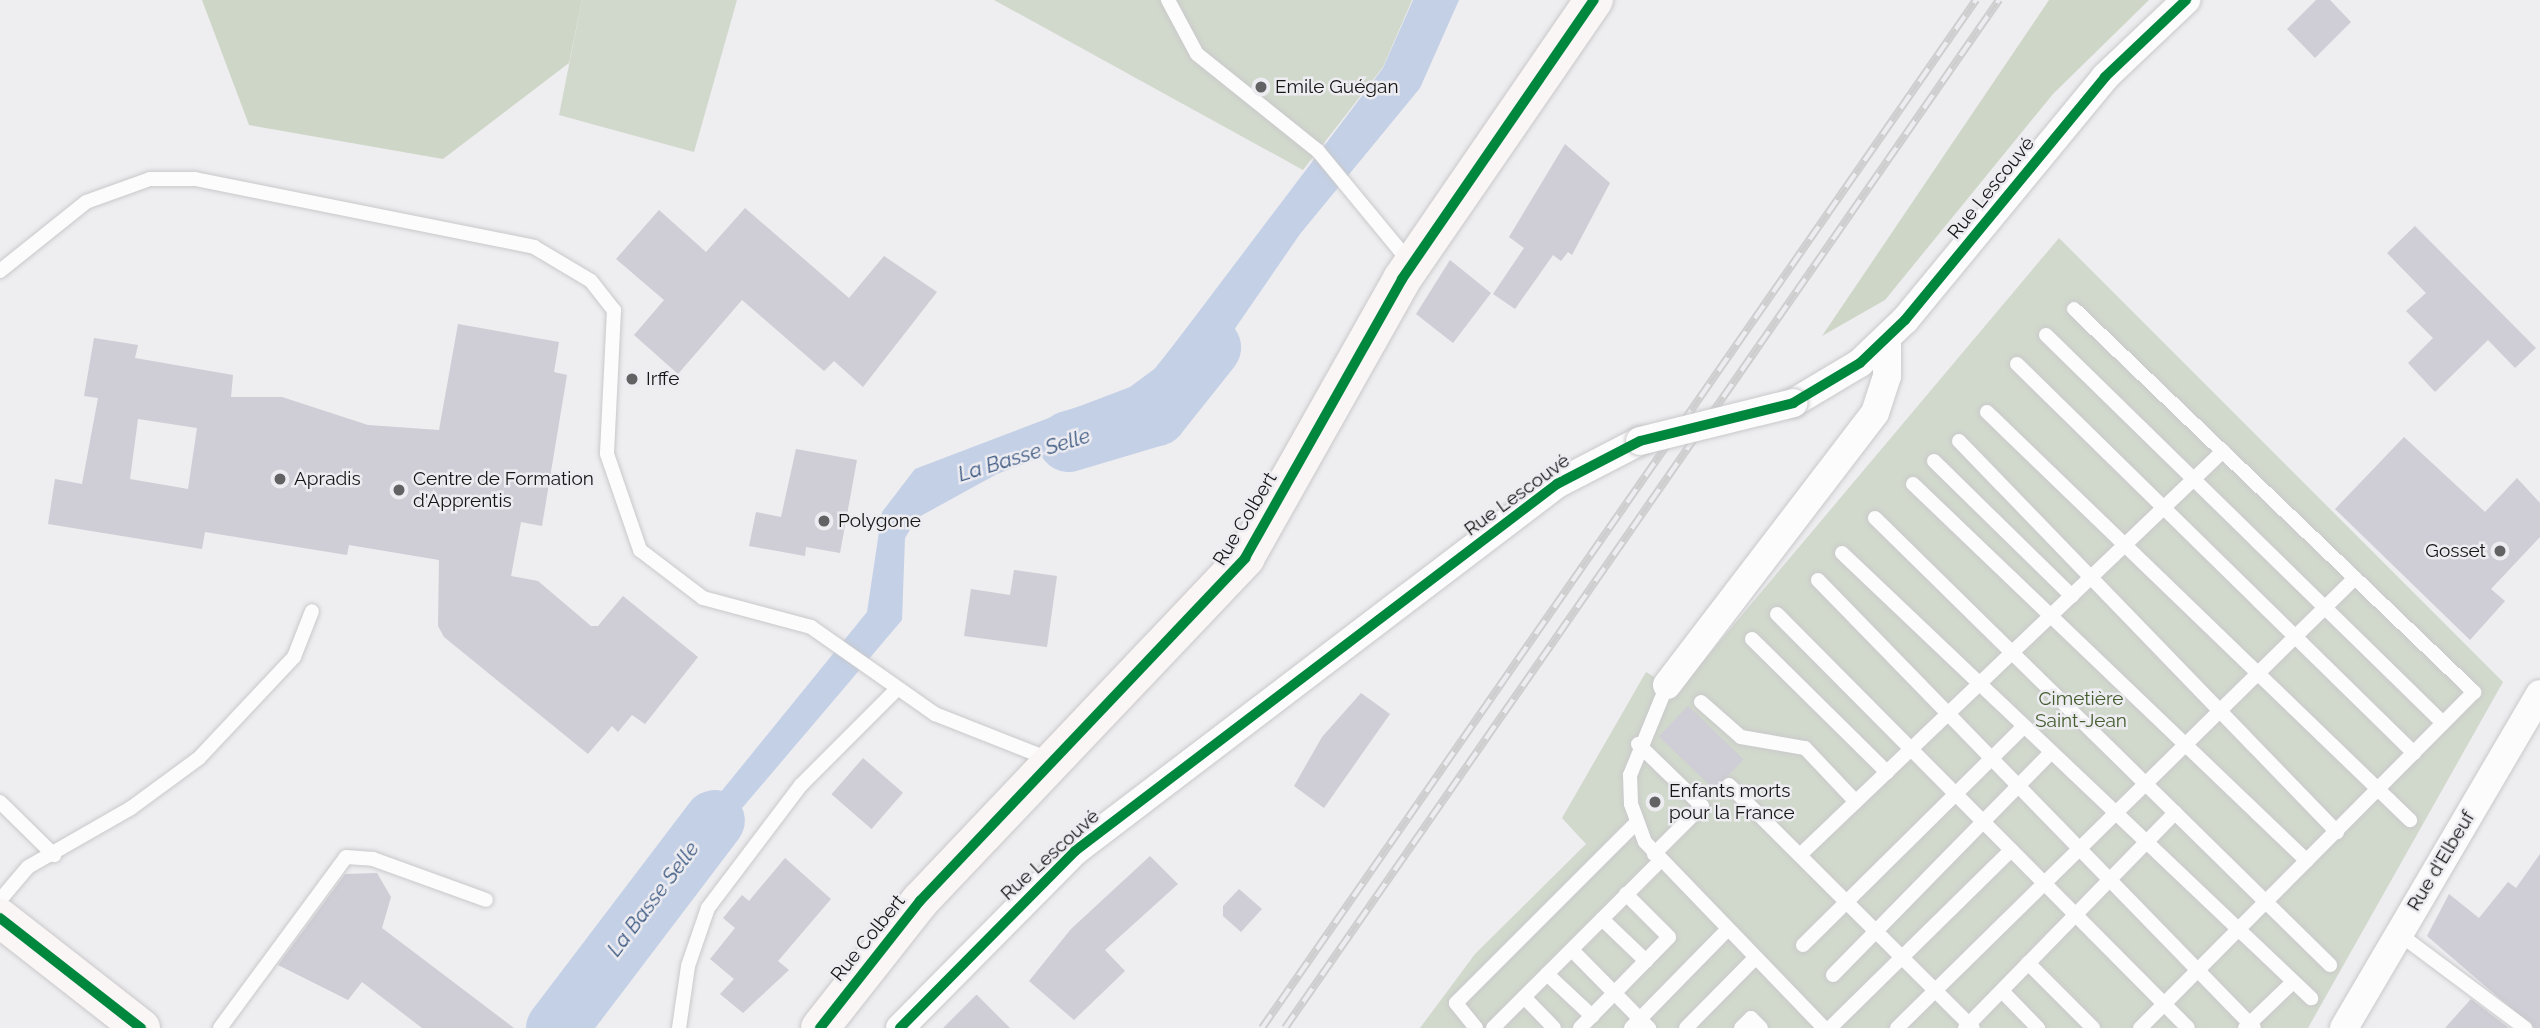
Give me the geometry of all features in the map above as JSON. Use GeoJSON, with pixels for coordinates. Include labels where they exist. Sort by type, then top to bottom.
{"type":"FeatureCollection","features":[{"type":"Feature","properties":{"kind":"street","name":"Rue Colbert"},"geometry":{"type":"LineString","coordinates":[[820,1028],[877,950],[1052,760],[1245,558],[1412,265],[1594,0]]}},
{"type":"Feature","properties":{"kind":"street","name":"Rue Lescouvé"},"geometry":{"type":"LineString","coordinates":[[900,1028],[1075,851],[1557,484],[1640,442],[1793,403],[1887,340],[2105,77],[2186,0]]}},
{"type":"Feature","properties":{"kind":"street"},"geometry":{"type":"LineString","coordinates":[[1667,685],[1875,413],[1887,376],[1887,340]]}},
{"type":"Feature","properties":{"kind":"street","name":"Rue d'Elbeuf"},"geometry":{"type":"LineString","coordinates":[[2344,1028],[2540,694]]}},
{"type":"Feature","properties":{"kind":"street"},"geometry":{"type":"LineString","coordinates":[[0,918],[141,1028]]}},
{"type":"Feature","properties":{"kind":"lane"},"geometry":{"type":"LineString","coordinates":[[1168,0],[1197,54],[1318,151],[1412,265]]}},
{"type":"Feature","properties":{"kind":"lane"},"geometry":{"type":"LineString","coordinates":[[0,271],[86,202],[150,179],[195,179],[534,247],[591,281],[614,310],[607,454],[640,550],[703,598],[811,627],[895,691],[1052,760]]}},
{"type":"Feature","properties":{"kind":"lane"},"geometry":{"type":"LineString","coordinates":[[2074,309],[2474,692],[2140,1028]]}},
{"type":"Feature","properties":{"kind":"lane"},"geometry":{"type":"LineString","coordinates":[[2046,335],[2444,723]]}},
{"type":"Feature","properties":{"kind":"lane"},"geometry":{"type":"LineString","coordinates":[[2017,364],[2414,753]]}},
{"type":"Feature","properties":{"kind":"lane"},"geometry":{"type":"LineString","coordinates":[[1987,412],[2410,820]]}},
{"type":"Feature","properties":{"kind":"lane"},"geometry":{"type":"LineString","coordinates":[[1959,441],[2337,832]]}},
{"type":"Feature","properties":{"kind":"lane"},"geometry":{"type":"LineString","coordinates":[[1800,855],[2222,451]]}},
{"type":"Feature","properties":{"kind":"lane"},"geometry":{"type":"LineString","coordinates":[[1934,461],[2071,596]]}},
{"type":"Feature","properties":{"kind":"lane"},"geometry":{"type":"LineString","coordinates":[[1913,484],[2307,861]]}},
{"type":"Feature","properties":{"kind":"lane"},"geometry":{"type":"LineString","coordinates":[[1875,518],[2330,965]]}},
{"type":"Feature","properties":{"kind":"lane"},"geometry":{"type":"LineString","coordinates":[[1842,554],[2311,998]]}},
{"type":"Feature","properties":{"kind":"lane"},"geometry":{"type":"LineString","coordinates":[[1896,1028],[2355,578]]}},
{"type":"Feature","properties":{"kind":"lane"},"geometry":{"type":"LineString","coordinates":[[1818,580],[2198,970],[2250,1027],[2293,982]]}},
{"type":"Feature","properties":{"kind":"lane"},"geometry":{"type":"LineString","coordinates":[[0,900],[28,866],[54,855],[199,758],[294,657],[312,611]]}},
{"type":"Feature","properties":{"kind":"lane"},"geometry":{"type":"LineString","coordinates":[[1777,614],[2189,1028]]}},
{"type":"Feature","properties":{"kind":"lane"},"geometry":{"type":"LineString","coordinates":[[1752,639],[1887,772]]}},
{"type":"Feature","properties":{"kind":"lane"},"geometry":{"type":"LineString","coordinates":[[1667,685],[1638,744],[1630,775],[1637,822],[1656,858],[1824,1028]]}},
{"type":"Feature","properties":{"kind":"lane"},"geometry":{"type":"LineString","coordinates":[[679,1028],[688,966],[708,908],[801,785],[895,691]]}},
{"type":"Feature","properties":{"kind":"lane"},"geometry":{"type":"LineString","coordinates":[[1702,702],[1741,737],[1805,748],[1856,802]]}},
{"type":"Feature","properties":{"kind":"lane"},"geometry":{"type":"LineString","coordinates":[[1803,946],[2024,726]]}},
{"type":"Feature","properties":{"kind":"lane"},"geometry":{"type":"LineString","coordinates":[[1500,1026],[1626,894],[1702,806],[1638,744]]}},
{"type":"Feature","properties":{"kind":"lane"},"geometry":{"type":"LineString","coordinates":[[1833,975],[2051,752]]}},
{"type":"Feature","properties":{"kind":"lane"},"geometry":{"type":"LineString","coordinates":[[1729,785],[1969,1027],[2175,813]]}},
{"type":"Feature","properties":{"kind":"lane"},"geometry":{"type":"LineString","coordinates":[[0,802],[54,855]]}},
{"type":"Feature","properties":{"kind":"lane"},"geometry":{"type":"LineString","coordinates":[[1476,1028],[1456,1003],[1637,822]]}},
{"type":"Feature","properties":{"kind":"lane"},"geometry":{"type":"LineString","coordinates":[[1829,1028],[2011,850]]}},
{"type":"Feature","properties":{"kind":"lane"},"geometry":{"type":"LineString","coordinates":[[220,1028],[346,857],[373,859],[486,901]]}},
{"type":"Feature","properties":{"kind":"lane"},"geometry":{"type":"LineString","coordinates":[[1580,1028],[1670,937],[1626,894]]}},
{"type":"Feature","properties":{"kind":"lane"},"geometry":{"type":"LineString","coordinates":[[1602,919],[1646,961]]}},
{"type":"Feature","properties":{"kind":"lane"},"geometry":{"type":"LineString","coordinates":[[1572,950],[1614,993],[1640,1025],[1727,930]]}},
{"type":"Feature","properties":{"kind":"lane"},"geometry":{"type":"LineString","coordinates":[[2398,933],[2525,1028]]}},
{"type":"Feature","properties":{"kind":"lane"},"geometry":{"type":"LineString","coordinates":[[1686,1028],[1755,958]]}},
{"type":"Feature","properties":{"kind":"lane"},"geometry":{"type":"LineString","coordinates":[[2028,964],[2093,1028]]}},
{"type":"Feature","properties":{"kind":"lane"},"geometry":{"type":"LineString","coordinates":[[1547,974],[1592,1016]]}},
{"type":"Feature","properties":{"kind":"lane"},"geometry":{"type":"LineString","coordinates":[[2001,991],[2038,1028]]}},
{"type":"Feature","properties":{"kind":"lane"},"geometry":{"type":"LineString","coordinates":[[1524,998],[1554,1028]]}},
{"type":"Feature","properties":{"kind":"lane"},"geometry":{"type":"LineString","coordinates":[[1741,1028],[1751,1018],[1761,1028]]}},
{"type":"Feature","properties":{"kind":"green space"},"geometry":{"type":"Polygon","coordinates":[[[202,0],[582,0],[569,63],[443,159],[249,125],[202,0]]]}},
{"type":"Feature","properties":{"kind":"green space"},"geometry":{"type":"Polygon","coordinates":[[[582,0],[737,0],[694,152],[559,115],[582,0]]]}},
{"type":"Feature","properties":{"kind":"green space","name":"Emile Guégan"},"geometry":{"type":"Polygon","coordinates":[[[994,0],[1412,0],[1383,67],[1303,170],[994,0]]]}},
{"type":"Feature","properties":{"kind":"green space"},"geometry":{"type":"Polygon","coordinates":[[[2049,0],[2149,0],[2053,94],[1885,300],[1822,336],[2049,0]]]}},
{"type":"Feature","properties":{"kind":"green space","name":"Cimetière Saint-Jean"},"geometry":{"type":"Polygon","coordinates":[[[2059,238],[2503,682],[2308,1028],[1420,1028],[1475,954],[1586,844],[1562,818],[1646,672],[1678,691],[2059,238]]]}},
{"type":"Feature","properties":{"kind":"water"},"geometry":{"type":"Polygon","coordinates":[[[1413,0],[1459,0],[1420,88],[1300,234],[1183,404],[997,474],[917,518],[905,538],[902,620],[669,894],[651,878],[867,612],[882,512],[915,469],[1130,387],[1157,367],[1383,68],[1413,0]]]}},
{"type":"Feature","properties":{"kind":"building"},"geometry":{"type":"Polygon","coordinates":[[[2316,0],[2330,0],[2351,22],[2315,58],[2287,29],[2316,0]]]}},
{"type":"Feature","properties":{"kind":"building"},"geometry":{"type":"Polygon","coordinates":[[[1565,144],[1610,183],[1572,255],[1568,252],[1561,261],[1553,255],[1515,309],[1493,294],[1524,248],[1509,237],[1565,144]]]}},
{"type":"Feature","properties":{"kind":"building"},"geometry":{"type":"Polygon","coordinates":[[[745,208],[849,298],[884,256],[937,292],[863,387],[834,361],[824,371],[742,300],[678,374],[634,335],[664,300],[616,259],[659,210],[706,252],[745,208]]]}},
{"type":"Feature","properties":{"kind":"building"},"geometry":{"type":"Polygon","coordinates":[[[2415,226],[2536,348],[2515,368],[2488,340],[2435,392],[2408,363],[2433,338],[2406,311],[2426,293],[2387,253],[2415,226]]]}},
{"type":"Feature","properties":{"kind":"building"},"geometry":{"type":"Polygon","coordinates":[[[1450,260],[1491,293],[1453,343],[1416,314],[1450,260]]]}},
{"type":"Feature","properties":{"kind":"building"},"geometry":{"type":"Polygon","coordinates":[[[458,324],[559,342],[554,372],[567,375],[542,526],[521,522],[511,576],[538,581],[591,626],[598,626],[623,596],[698,657],[645,724],[632,715],[618,732],[612,726],[588,754],[444,637],[438,626],[439,560],[349,545],[347,555],[205,532],[202,549],[48,524],[55,479],[82,484],[98,398],[84,396],[94,338],[138,345],[135,358],[233,375],[231,397],[282,397],[368,425],[439,430],[458,324]],[[138,419],[130,479],[188,489],[197,428],[138,419]]]}},
{"type":"Feature","properties":{"kind":"building"},"geometry":{"type":"Polygon","coordinates":[[[2404,437],[2485,512],[2517,478],[2540,503],[2540,537],[2491,589],[2505,601],[2470,640],[2335,509],[2404,437]]]}},
{"type":"Feature","properties":{"kind":"building"},"geometry":{"type":"Polygon","coordinates":[[[796,449],[857,460],[840,553],[806,547],[805,556],[749,546],[756,512],[781,517],[796,449]]]}},
{"type":"Feature","properties":{"kind":"building"},"geometry":{"type":"Polygon","coordinates":[[[1014,570],[1057,576],[1047,647],[964,636],[971,589],[1010,595],[1014,570]]]}},
{"type":"Feature","properties":{"kind":"building"},"geometry":{"type":"Polygon","coordinates":[[[1361,693],[1390,714],[1324,808],[1294,786],[1322,737],[1361,693]]]}},
{"type":"Feature","properties":{"kind":"building"},"geometry":{"type":"Polygon","coordinates":[[[1688,706],[1743,759],[1714,790],[1659,736],[1688,706]]]}},
{"type":"Feature","properties":{"kind":"building"},"geometry":{"type":"Polygon","coordinates":[[[863,758],[903,793],[872,829],[832,794],[863,758]]]}},
{"type":"Feature","properties":{"kind":"building"},"geometry":{"type":"Polygon","coordinates":[[[2540,854],[2540,1028],[2534,1028],[2427,936],[2449,894],[2479,918],[2508,882],[2516,888],[2540,854]]]}},
{"type":"Feature","properties":{"kind":"building"},"geometry":{"type":"Polygon","coordinates":[[[1150,856],[1178,884],[1105,950],[1125,971],[1074,1020],[1029,981],[1071,929],[1150,856]]]}},
{"type":"Feature","properties":{"kind":"building"},"geometry":{"type":"Polygon","coordinates":[[[785,858],[831,899],[778,961],[789,970],[743,1013],[720,994],[734,979],[710,959],[735,928],[723,918],[742,895],[749,901],[785,858]]]}},
{"type":"Feature","properties":{"kind":"building"},"geometry":{"type":"Polygon","coordinates":[[[377,873],[391,897],[382,928],[514,1028],[422,1028],[362,982],[348,1000],[278,965],[345,874],[377,873]]]}},
{"type":"Feature","properties":{"kind":"building"},"geometry":{"type":"Polygon","coordinates":[[[1239,889],[1262,909],[1241,932],[1223,916],[1223,906],[1239,889]]]}},
{"type":"Feature","properties":{"kind":"building"},"geometry":{"type":"Polygon","coordinates":[[[976,995],[1010,1028],[943,1028],[976,995]]]}},
{"type":"Feature","properties":{"kind":"building"},"geometry":{"type":"Polygon","coordinates":[[[2471,999],[2509,1028],[2445,1028],[2471,999]]]}},
{"type":"Feature","properties":{"kind":"waterway","name":"La Basse Selle"},"geometry":{"type":"LineString","coordinates":[[1068,441],[1156,415],[1210,347]]}},
{"type":"Feature","properties":{"kind":"waterway","name":"La Basse Selle"},"geometry":{"type":"LineString","coordinates":[[556,1028],[714,820]]}},
{"type":"Feature","properties":{"kind":"railway"},"geometry":{"type":"LineString","coordinates":[[1262,1028],[1976,0]]}},
{"type":"Feature","properties":{"kind":"railway"},"geometry":{"type":"LineString","coordinates":[[1285,1028],[1999,0]]}},
{"type":"Feature","properties":{"kind":"cycle path"},"geometry":{"type":"LineString","coordinates":[[820,1028],[920,901],[1245,558],[1402,279],[1594,0]]}},
{"type":"Feature","properties":{"kind":"cycle path"},"geometry":{"type":"LineString","coordinates":[[900,1028],[1075,851],[1557,484],[1640,441],[1793,403],[1860,363],[1905,320],[2105,77],[2186,0]]}},
{"type":"Feature","properties":{"kind":"cycle path"},"geometry":{"type":"LineString","coordinates":[[0,918],[141,1028]]}},
{"type":"Feature","properties":{"kind":"place","name":"Emile Guégan"},"geometry":{"type":"Point","coordinates":[1261,87]}},
{"type":"Feature","properties":{"kind":"place","name":"Irffe"},"geometry":{"type":"Point","coordinates":[632,379]}},
{"type":"Feature","properties":{"kind":"place","name":"Apradis"},"geometry":{"type":"Point","coordinates":[280,479]}},
{"type":"Feature","properties":{"kind":"place","name":"Centre de Formation d'Apprentis"},"geometry":{"type":"Point","coordinates":[399,490]}},
{"type":"Feature","properties":{"kind":"place","name":"Polygone"},"geometry":{"type":"Point","coordinates":[824,521]}},
{"type":"Feature","properties":{"kind":"place","name":"Gosset"},"geometry":{"type":"Point","coordinates":[2500,551]}},
{"type":"Feature","properties":{"kind":"place","name":"Enfants morts pour la France"},"geometry":{"type":"Point","coordinates":[1655,802]}}]}
